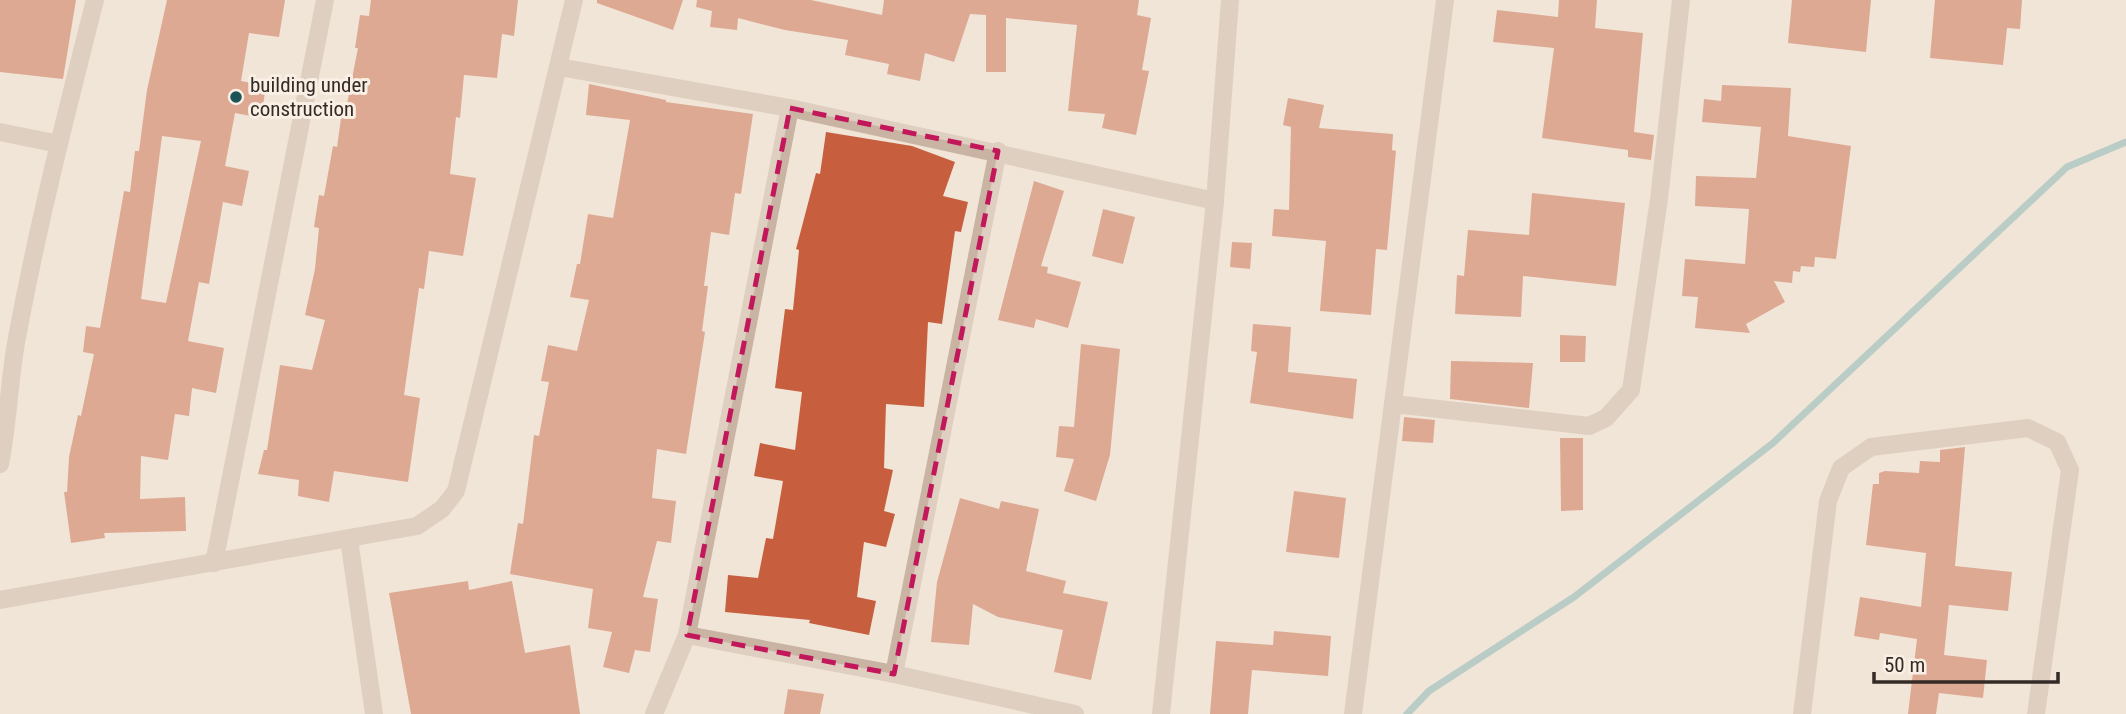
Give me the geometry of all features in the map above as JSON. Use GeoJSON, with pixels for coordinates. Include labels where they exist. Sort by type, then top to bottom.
{"type":"FeatureCollection","features":[{"type":"Feature","properties":{"kind":"street"},"geometry":{"type":"LineString","coordinates":[[0,464],[9,421],[8,341],[94,0]]}},
{"type":"Feature","properties":{"kind":"street"},"geometry":{"type":"LineString","coordinates":[[214,563],[326,0]]}},
{"type":"Feature","properties":{"kind":"street"},"geometry":{"type":"LineString","coordinates":[[0,593],[0,599],[417,526],[442,509],[456,491],[574,0]]}},
{"type":"Feature","properties":{"kind":"street"},"geometry":{"type":"LineString","coordinates":[[1161,714],[1215,201],[1230,0]]}},
{"type":"Feature","properties":{"kind":"street"},"geometry":{"type":"LineString","coordinates":[[1353,714],[1444,0]]}},
{"type":"Feature","properties":{"kind":"street"},"geometry":{"type":"LineString","coordinates":[[1394,404],[1589,426],[1606,418],[1631,390],[1659,199],[1681,0]]}},
{"type":"Feature","properties":{"kind":"street"},"geometry":{"type":"LineString","coordinates":[[558,67],[790,108],[998,151],[1215,201]]}},
{"type":"Feature","properties":{"kind":"street"},"geometry":{"type":"LineString","coordinates":[[654,714],[687,635],[790,108]]}},
{"type":"Feature","properties":{"kind":"street"},"geometry":{"type":"LineString","coordinates":[[0,131],[59,144]]}},
{"type":"Feature","properties":{"kind":"street"},"geometry":{"type":"LineString","coordinates":[[894,674],[998,151]]}},
{"type":"Feature","properties":{"kind":"street"},"geometry":{"type":"LineString","coordinates":[[1802,714],[1828,501],[1840,468],[1871,447],[2028,428],[2057,442],[2070,470],[2036,714]]}},
{"type":"Feature","properties":{"kind":"street"},"geometry":{"type":"LineString","coordinates":[[349,538],[374,714]]}},
{"type":"Feature","properties":{"kind":"street"},"geometry":{"type":"LineString","coordinates":[[687,635],[894,674],[1075,714]]}},
{"type":"Feature","properties":{"kind":"highlighted area"},"geometry":{"type":"Polygon","coordinates":[[[790,108],[998,151],[894,674],[687,635],[790,108]]]}},
{"type":"Feature","properties":{"kind":"building"},"geometry":{"type":"Polygon","coordinates":[[[0,0],[76,0],[63,79],[0,72],[0,0]]]}},
{"type":"Feature","properties":{"kind":"building"},"geometry":{"type":"Polygon","coordinates":[[[167,0],[285,0],[279,37],[249,33],[241,81],[266,86],[261,118],[235,113],[225,166],[249,171],[242,206],[223,202],[209,284],[199,282],[188,341],[224,348],[216,393],[192,388],[189,416],[175,414],[168,460],[141,456],[140,499],[185,497],[186,531],[104,533],[105,538],[71,543],[64,492],[67,492],[69,457],[94,354],[83,352],[86,326],[100,328],[124,191],[130,192],[135,151],[139,151],[147,90],[167,0]],[[162,136],[141,299],[166,303],[201,141],[162,136]]]}},
{"type":"Feature","properties":{"kind":"building"},"geometry":{"type":"Polygon","coordinates":[[[371,0],[518,0],[514,36],[502,34],[497,78],[464,75],[450,174],[476,178],[463,256],[429,251],[424,289],[419,288],[404,395],[420,398],[408,482],[334,471],[329,502],[298,496],[299,480],[258,474],[264,450],[267,450],[280,365],[312,370],[325,320],[305,315],[315,269],[319,228],[314,227],[319,195],[324,196],[333,146],[337,147],[343,104],[347,104],[358,48],[355,48],[360,15],[369,16],[371,0]]]}},
{"type":"Feature","properties":{"kind":"building"},"geometry":{"type":"Polygon","coordinates":[[[597,0],[683,0],[673,30],[597,3],[597,0]]]}},
{"type":"Feature","properties":{"kind":"building"},"geometry":{"type":"Polygon","coordinates":[[[697,0],[811,0],[882,15],[884,0],[1139,0],[1137,15],[1151,18],[1142,70],[1149,71],[1136,135],[1102,128],[1105,114],[1068,111],[1077,25],[1006,18],[1006,72],[986,72],[986,15],[970,14],[954,62],[925,53],[920,81],[887,74],[889,64],[845,55],[848,40],[785,30],[738,18],[737,30],[710,27],[712,11],[696,7],[697,0]]]}},
{"type":"Feature","properties":{"kind":"building"},"geometry":{"type":"Polygon","coordinates":[[[1559,0],[1597,0],[1595,28],[1643,33],[1634,132],[1654,135],[1651,160],[1628,157],[1628,150],[1542,138],[1554,48],[1493,42],[1497,10],[1558,17],[1559,0]]]}},
{"type":"Feature","properties":{"kind":"building"},"geometry":{"type":"Polygon","coordinates":[[[1792,0],[1871,0],[1866,52],[1788,43],[1792,0]]]}},
{"type":"Feature","properties":{"kind":"building"},"geometry":{"type":"Polygon","coordinates":[[[1935,0],[2022,0],[2020,29],[2007,28],[2003,65],[1930,58],[1935,0]]]}},
{"type":"Feature","properties":{"kind":"building"},"geometry":{"type":"Polygon","coordinates":[[[589,84],[666,102],[753,114],[741,194],[735,193],[729,235],[711,232],[704,286],[708,286],[702,331],[705,332],[686,454],[657,449],[652,498],[676,501],[671,543],[657,541],[643,597],[658,599],[650,652],[635,650],[629,673],[603,667],[612,632],[588,628],[593,589],[510,574],[518,523],[523,524],[534,435],[539,436],[549,382],[541,381],[548,345],[577,351],[589,300],[570,297],[577,264],[580,264],[588,214],[613,218],[630,120],[586,115],[589,84]]]}},
{"type":"Feature","properties":{"kind":"building"},"geometry":{"type":"Polygon","coordinates":[[[1722,85],[1791,88],[1788,136],[1851,146],[1836,259],[1815,257],[1814,267],[1801,266],[1800,272],[1793,271],[1792,283],[1774,281],[1785,302],[1746,324],[1750,333],[1695,328],[1698,297],[1682,296],[1685,259],[1745,264],[1749,209],[1695,206],[1696,176],[1756,178],[1761,127],[1702,122],[1704,99],[1721,101],[1722,85]]]}},
{"type":"Feature","properties":{"kind":"building"},"geometry":{"type":"Polygon","coordinates":[[[1288,98],[1324,105],[1319,128],[1393,134],[1392,150],[1396,151],[1387,250],[1376,249],[1371,315],[1320,311],[1326,241],[1272,236],[1274,209],[1289,210],[1291,127],[1283,125],[1288,98]]]}},
{"type":"Feature","properties":{"kind":"building"},"geometry":{"type":"Polygon","coordinates":[[[826,132],[912,146],[955,162],[943,196],[968,202],[961,232],[955,231],[942,324],[928,322],[924,407],[886,404],[884,468],[893,470],[884,511],[895,514],[886,547],[864,542],[857,597],[876,601],[869,635],[809,623],[810,620],[725,612],[728,575],[758,578],[766,538],[773,539],[783,481],[754,476],[760,443],[795,450],[802,392],[775,388],[785,309],[793,310],[799,250],[796,249],[816,173],[820,174],[826,132]]]}},
{"type":"Feature","properties":{"kind":"building"},"geometry":{"type":"Polygon","coordinates":[[[1034,181],[1064,191],[1041,266],[1048,267],[1047,273],[1081,282],[1068,328],[1036,319],[1034,328],[998,320],[1034,181]]]}},
{"type":"Feature","properties":{"kind":"building"},"geometry":{"type":"Polygon","coordinates":[[[1532,193],[1625,203],[1616,286],[1523,276],[1521,317],[1455,314],[1457,275],[1464,276],[1468,230],[1529,235],[1532,193]]]}},
{"type":"Feature","properties":{"kind":"building"},"geometry":{"type":"Polygon","coordinates":[[[1103,209],[1135,217],[1123,264],[1092,256],[1103,209]]]}},
{"type":"Feature","properties":{"kind":"building"},"geometry":{"type":"Polygon","coordinates":[[[1232,242],[1252,243],[1250,269],[1230,267],[1232,242]]]}},
{"type":"Feature","properties":{"kind":"building"},"geometry":{"type":"Polygon","coordinates":[[[1253,324],[1291,327],[1288,372],[1357,379],[1353,419],[1250,403],[1257,352],[1251,351],[1253,324]]]}},
{"type":"Feature","properties":{"kind":"building"},"geometry":{"type":"Polygon","coordinates":[[[1560,335],[1586,336],[1585,362],[1560,362],[1560,335]]]}},
{"type":"Feature","properties":{"kind":"building"},"geometry":{"type":"Polygon","coordinates":[[[1081,344],[1120,349],[1110,455],[1096,501],[1064,491],[1074,459],[1056,457],[1059,426],[1074,427],[1081,344]]]}},
{"type":"Feature","properties":{"kind":"building"},"geometry":{"type":"Polygon","coordinates":[[[1451,361],[1533,363],[1529,408],[1450,399],[1451,361]]]}},
{"type":"Feature","properties":{"kind":"building"},"geometry":{"type":"Polygon","coordinates":[[[1404,417],[1435,420],[1433,443],[1402,441],[1404,417]]]}},
{"type":"Feature","properties":{"kind":"building"},"geometry":{"type":"Polygon","coordinates":[[[1560,438],[1583,438],[1583,510],[1561,511],[1560,438]]]}},
{"type":"Feature","properties":{"kind":"building"},"geometry":{"type":"Polygon","coordinates":[[[1965,447],[1955,566],[2012,572],[2008,611],[1949,605],[1944,655],[1987,660],[1983,698],[1939,693],[1936,714],[1908,714],[1917,639],[1880,633],[1879,640],[1854,636],[1860,597],[1921,607],[1926,553],[1866,545],[1873,484],[1879,484],[1879,473],[1919,473],[1920,461],[1940,462],[1940,450],[1965,447]]]}},
{"type":"Feature","properties":{"kind":"building"},"geometry":{"type":"Polygon","coordinates":[[[1294,491],[1346,498],[1339,558],[1286,552],[1294,491]]]}},
{"type":"Feature","properties":{"kind":"building"},"geometry":{"type":"Polygon","coordinates":[[[960,498],[999,509],[1001,501],[1039,509],[1026,571],[1066,581],[1063,593],[1108,602],[1091,680],[1054,672],[1063,630],[998,617],[973,604],[969,645],[931,642],[937,582],[960,498]]]}},
{"type":"Feature","properties":{"kind":"building"},"geometry":{"type":"Polygon","coordinates":[[[468,581],[469,590],[512,581],[525,653],[570,645],[580,714],[411,714],[389,593],[468,581]]]}},
{"type":"Feature","properties":{"kind":"building"},"geometry":{"type":"Polygon","coordinates":[[[1274,631],[1331,636],[1328,676],[1252,670],[1248,714],[1210,714],[1216,641],[1273,645],[1274,631]]]}},
{"type":"Feature","properties":{"kind":"building"},"geometry":{"type":"Polygon","coordinates":[[[788,689],[824,694],[820,714],[784,714],[788,689]]]}},
{"type":"Feature","properties":{"kind":"waterway"},"geometry":{"type":"LineString","coordinates":[[1407,714],[1429,691],[1574,597],[1773,443],[2067,167],[2126,142]]}},
{"type":"Feature","properties":{"kind":"place","name":"building under construction"},"geometry":{"type":"Point","coordinates":[236,97]}}]}
